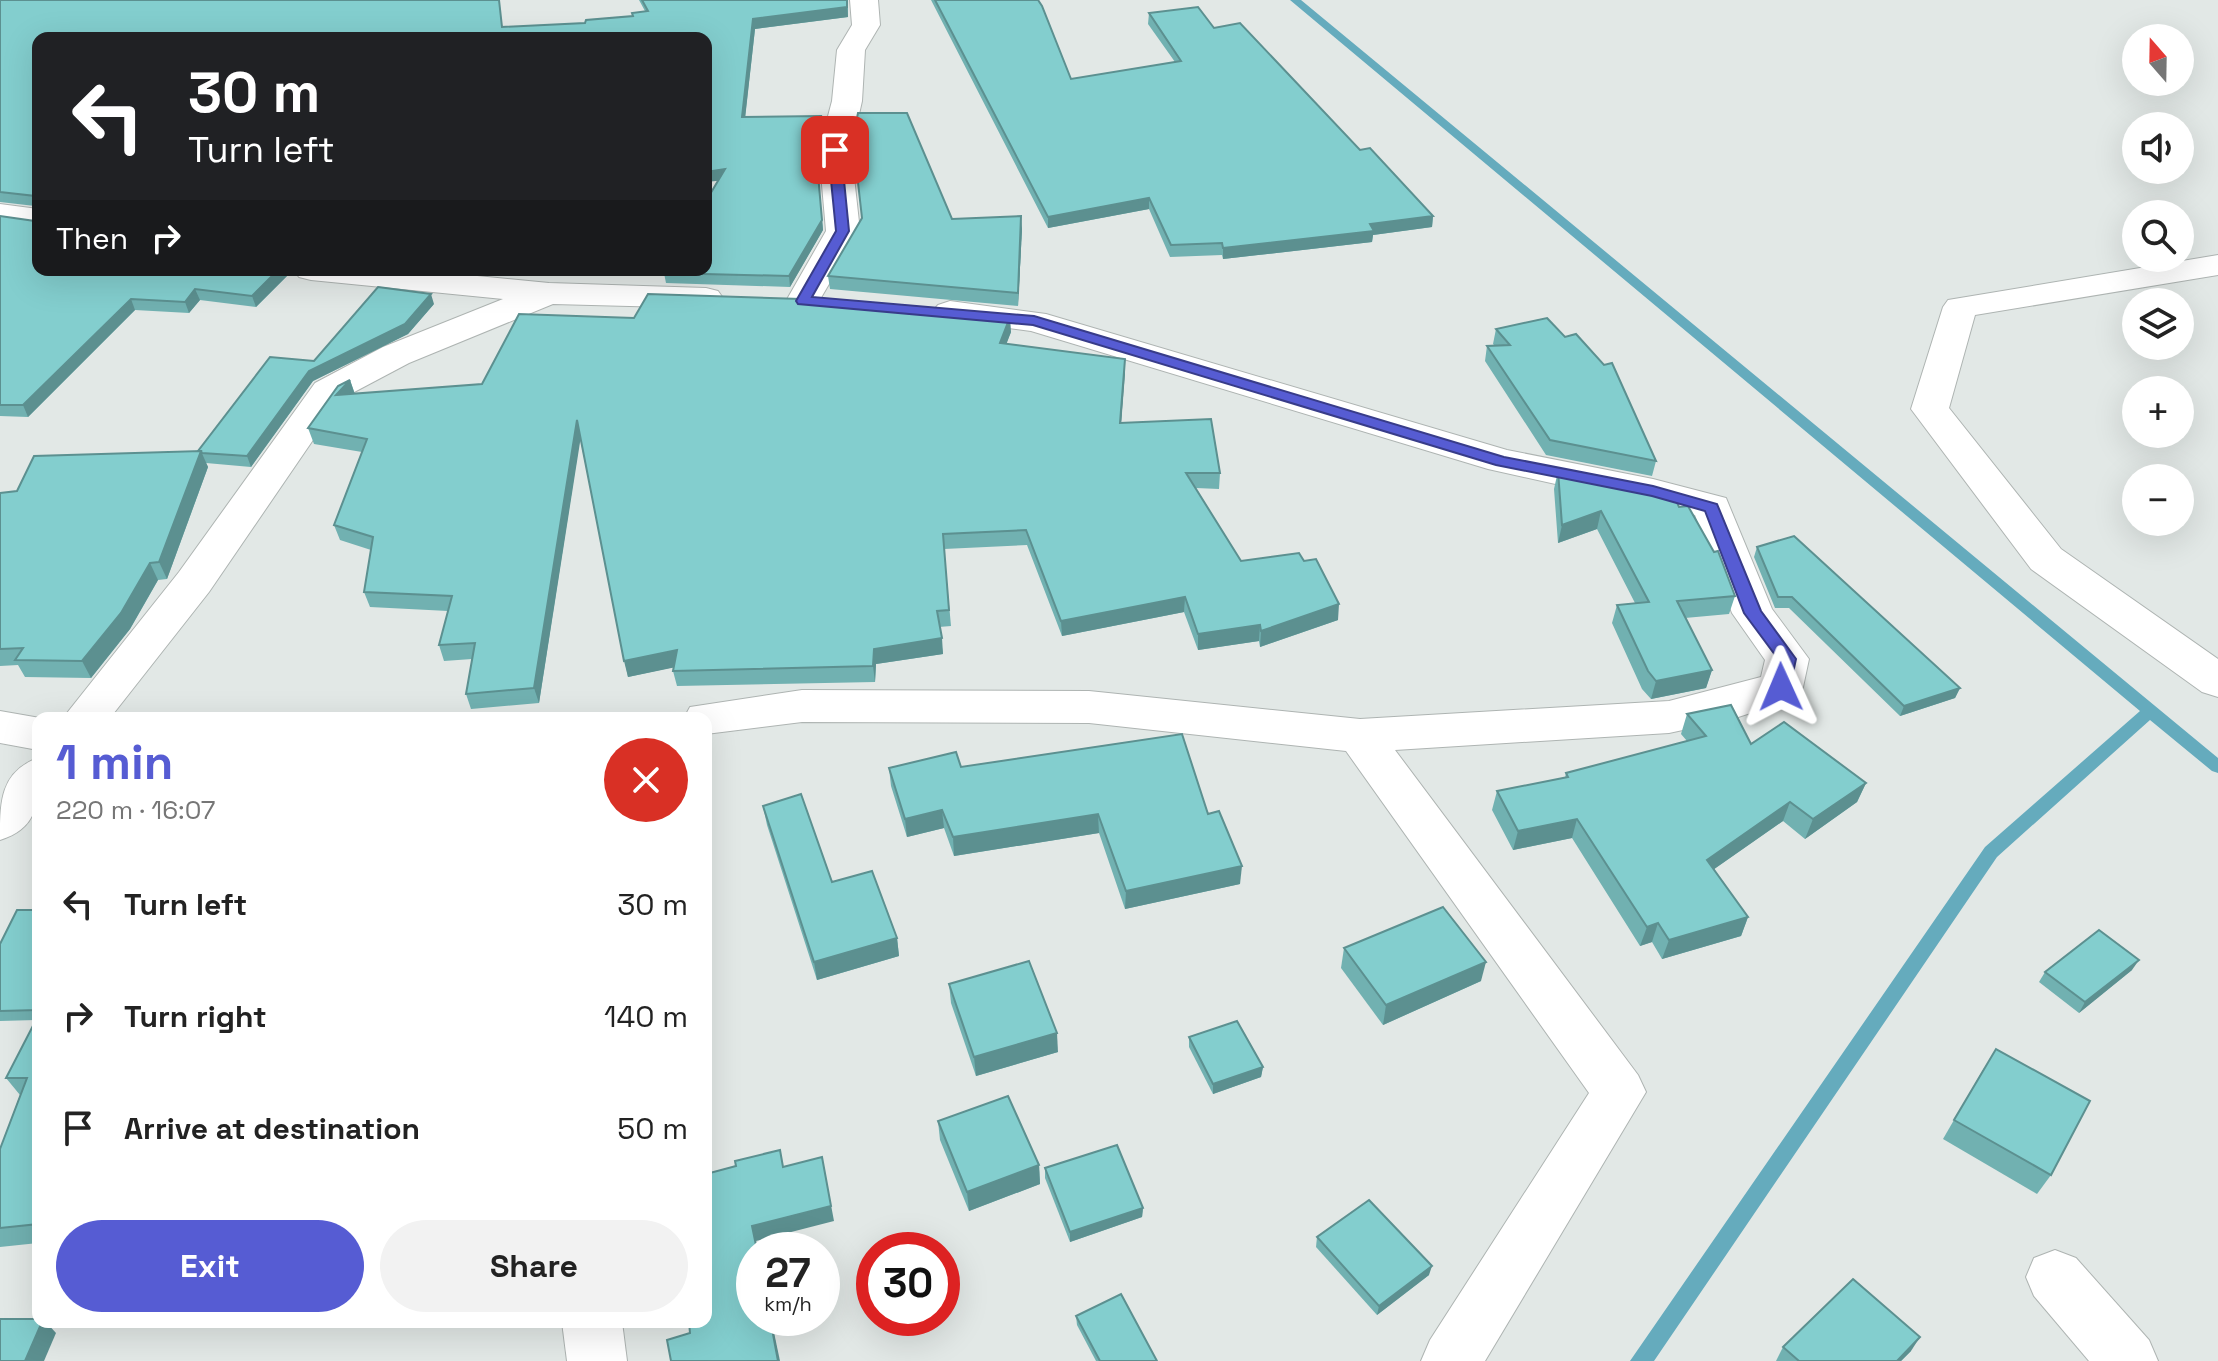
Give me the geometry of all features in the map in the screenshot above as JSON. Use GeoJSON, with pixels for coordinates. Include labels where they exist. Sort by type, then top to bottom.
{"type":"FeatureCollection","features":[{"type":"Feature","properties":{"kind":"street"},"geometry":{"type":"LineString","coordinates":[[771,300],[843,231],[835,150],[847,101],[851,50],[866,25],[864,0]]}},
{"type":"Feature","properties":{"kind":"street"},"geometry":{"type":"LineString","coordinates":[[0,214],[32,218]]}},
{"type":"Feature","properties":{"kind":"street"},"geometry":{"type":"LineString","coordinates":[[2218,265],[1960,307],[1930,409],[2046,559],[2218,681]]}},
{"type":"Feature","properties":{"kind":"street"},"geometry":{"type":"LineString","coordinates":[[373,276],[549,293],[850,304]]}},
{"type":"Feature","properties":{"kind":"street"},"geometry":{"type":"LineString","coordinates":[[90,712],[194,582],[328,391],[396,355],[549,293]]}},
{"type":"Feature","properties":{"kind":"street"},"geometry":{"type":"LineString","coordinates":[[712,717],[802,706],[1089,707],[1360,736],[1669,717],[1729,704],[1781,687],[1787,659],[1753,613],[1712,507],[1653,491],[1502,461],[1034,321],[913,309]]}},
{"type":"Feature","properties":{"kind":"street"},"geometry":{"type":"LineString","coordinates":[[0,727],[32,733]]}},
{"type":"Feature","properties":{"kind":"street"},"geometry":{"type":"LineString","coordinates":[[1360,736],[1619,1092],[1451,1361]]}},
{"type":"Feature","properties":{"kind":"street"},"geometry":{"type":"LineString","coordinates":[[0,822],[32,782]]}},
{"type":"Feature","properties":{"kind":"street"},"geometry":{"type":"LineString","coordinates":[[2055,1277],[2128,1361]]}},
{"type":"Feature","properties":{"kind":"street"},"geometry":{"type":"LineString","coordinates":[[593,1328],[597,1361]]}},
{"type":"Feature","properties":{"kind":"building"},"geometry":{"type":"Polygon","coordinates":[[[0,0],[499,0],[502,27],[585,23],[586,20],[633,16],[632,13],[648,11],[642,0],[847,0],[847,7],[753,19],[742,117],[821,116],[815,140],[822,220],[789,276],[712,274],[712,191],[725,169],[712,171],[712,32],[32,32],[32,196],[0,192],[0,0]]]}},
{"type":"Feature","properties":{"kind":"building"},"geometry":{"type":"Polygon","coordinates":[[[935,0],[1038,0],[1071,79],[1181,61],[1149,13],[1198,7],[1214,28],[1240,23],[1360,150],[1370,148],[1433,216],[1370,224],[1374,231],[1223,248],[1222,243],[1171,245],[1149,198],[1048,217],[935,0]]]}},
{"type":"Feature","properties":{"kind":"building"},"geometry":{"type":"Polygon","coordinates":[[[858,113],[907,113],[952,219],[1021,216],[1018,293],[828,276],[862,218],[853,138],[858,113]]]}},
{"type":"Feature","properties":{"kind":"building"},"geometry":{"type":"Polygon","coordinates":[[[0,216],[32,221],[32,276],[272,276],[252,296],[195,289],[185,302],[131,299],[23,405],[0,405],[0,216]]]}},
{"type":"Feature","properties":{"kind":"building"},"geometry":{"type":"Polygon","coordinates":[[[378,287],[431,294],[405,324],[309,371],[247,456],[198,451],[270,357],[314,361],[378,287]]]}},
{"type":"Feature","properties":{"kind":"building"},"geometry":{"type":"Polygon","coordinates":[[[648,294],[801,299],[1010,317],[1000,343],[1125,359],[1120,423],[1211,419],[1220,473],[1186,473],[1241,561],[1299,553],[1304,561],[1316,559],[1339,604],[1261,631],[1260,625],[1198,634],[1185,597],[1061,621],[1026,530],[943,534],[949,610],[937,611],[942,638],[874,649],[873,666],[673,671],[677,650],[624,661],[577,420],[534,688],[466,694],[475,643],[439,645],[452,596],[364,592],[373,537],[334,525],[367,439],[308,428],[338,386],[350,380],[336,395],[482,384],[519,314],[634,318],[648,294]]]}},
{"type":"Feature","properties":{"kind":"building"},"geometry":{"type":"Polygon","coordinates":[[[1547,318],[1565,337],[1576,334],[1604,365],[1612,363],[1656,461],[1550,440],[1487,346],[1510,345],[1496,329],[1547,318]]]}},
{"type":"Feature","properties":{"kind":"building"},"geometry":{"type":"Polygon","coordinates":[[[201,451],[159,562],[150,563],[121,613],[82,661],[15,660],[23,648],[0,649],[0,493],[17,491],[34,456],[201,451]]]}},
{"type":"Feature","properties":{"kind":"building"},"geometry":{"type":"Polygon","coordinates":[[[1558,471],[1673,494],[1679,507],[1688,506],[1714,552],[1718,551],[1735,596],[1677,601],[1712,670],[1656,681],[1648,671],[1617,605],[1649,602],[1601,511],[1562,525],[1558,471]]]}},
{"type":"Feature","properties":{"kind":"building"},"geometry":{"type":"Polygon","coordinates":[[[1794,536],[1960,688],[1904,706],[1792,597],[1778,597],[1757,547],[1794,536]]]}},
{"type":"Feature","properties":{"kind":"building"},"geometry":{"type":"Polygon","coordinates":[[[1731,705],[1751,744],[1784,722],[1866,783],[1813,819],[1790,802],[1707,860],[1748,917],[1669,940],[1658,923],[1647,927],[1577,819],[1518,831],[1497,791],[1568,777],[1566,773],[1706,736],[1687,714],[1731,705]]]}},
{"type":"Feature","properties":{"kind":"building"},"geometry":{"type":"Polygon","coordinates":[[[1182,734],[1208,814],[1219,811],[1242,866],[1126,891],[1098,814],[953,837],[942,810],[905,819],[889,768],[956,752],[961,767],[1182,734]]]}},
{"type":"Feature","properties":{"kind":"building"},"geometry":{"type":"Polygon","coordinates":[[[801,794],[832,882],[872,871],[897,938],[814,962],[763,806],[801,794]]]}},
{"type":"Feature","properties":{"kind":"building"},"geometry":{"type":"Polygon","coordinates":[[[1443,907],[1486,962],[1386,1005],[1344,948],[1443,907]]]}},
{"type":"Feature","properties":{"kind":"building"},"geometry":{"type":"Polygon","coordinates":[[[17,910],[32,910],[32,1010],[0,1011],[0,944],[17,910]]]}},
{"type":"Feature","properties":{"kind":"building"},"geometry":{"type":"Polygon","coordinates":[[[2099,930],[2139,960],[2085,1002],[2045,972],[2099,930]]]}},
{"type":"Feature","properties":{"kind":"building"},"geometry":{"type":"Polygon","coordinates":[[[1029,961],[1057,1033],[974,1057],[949,984],[1029,961]]]}},
{"type":"Feature","properties":{"kind":"building"},"geometry":{"type":"Polygon","coordinates":[[[1237,1021],[1263,1067],[1213,1084],[1189,1037],[1237,1021]]]}},
{"type":"Feature","properties":{"kind":"building"},"geometry":{"type":"Polygon","coordinates":[[[32,1028],[32,1225],[0,1228],[0,1149],[27,1078],[6,1078],[32,1028]]]}},
{"type":"Feature","properties":{"kind":"building"},"geometry":{"type":"Polygon","coordinates":[[[1996,1049],[2090,1101],[2051,1175],[1954,1120],[1996,1049]]]}},
{"type":"Feature","properties":{"kind":"building"},"geometry":{"type":"Polygon","coordinates":[[[1008,1096],[1039,1165],[967,1192],[938,1121],[1008,1096]]]}},
{"type":"Feature","properties":{"kind":"building"},"geometry":{"type":"Polygon","coordinates":[[[1117,1145],[1143,1208],[1070,1232],[1045,1168],[1117,1145]]]}},
{"type":"Feature","properties":{"kind":"building"},"geometry":{"type":"Polygon","coordinates":[[[780,1150],[783,1167],[822,1157],[831,1206],[752,1226],[753,1232],[736,1232],[736,1336],[773,1336],[778,1361],[671,1361],[667,1340],[690,1333],[690,1328],[712,1328],[712,1172],[736,1166],[735,1161],[780,1150]]]}},
{"type":"Feature","properties":{"kind":"building"},"geometry":{"type":"Polygon","coordinates":[[[1369,1200],[1432,1266],[1379,1306],[1317,1237],[1369,1200]]]}},
{"type":"Feature","properties":{"kind":"building"},"geometry":{"type":"Polygon","coordinates":[[[1853,1279],[1920,1337],[1897,1361],[1799,1361],[1783,1347],[1853,1279]]]}},
{"type":"Feature","properties":{"kind":"building"},"geometry":{"type":"Polygon","coordinates":[[[1121,1294],[1157,1361],[1100,1361],[1076,1316],[1121,1294]]]}},
{"type":"Feature","properties":{"kind":"building"},"geometry":{"type":"Polygon","coordinates":[[[0,1319],[32,1319],[32,1328],[39,1328],[25,1361],[0,1361],[0,1319]]]}},
{"type":"Feature","properties":{"kind":"waterway"},"geometry":{"type":"LineString","coordinates":[[1295,0],[2218,767]]}},
{"type":"Feature","properties":{"kind":"waterway"},"geometry":{"type":"LineString","coordinates":[[1641,1361],[1991,852],[2150,711]]}},
{"type":"Feature","properties":{"kind":"route"},"geometry":{"type":"LineString","coordinates":[[835,150],[843,231],[803,301],[1034,321],[1502,461],[1653,491],[1712,507],[1753,613],[1787,659],[1781,687]]}}]}
